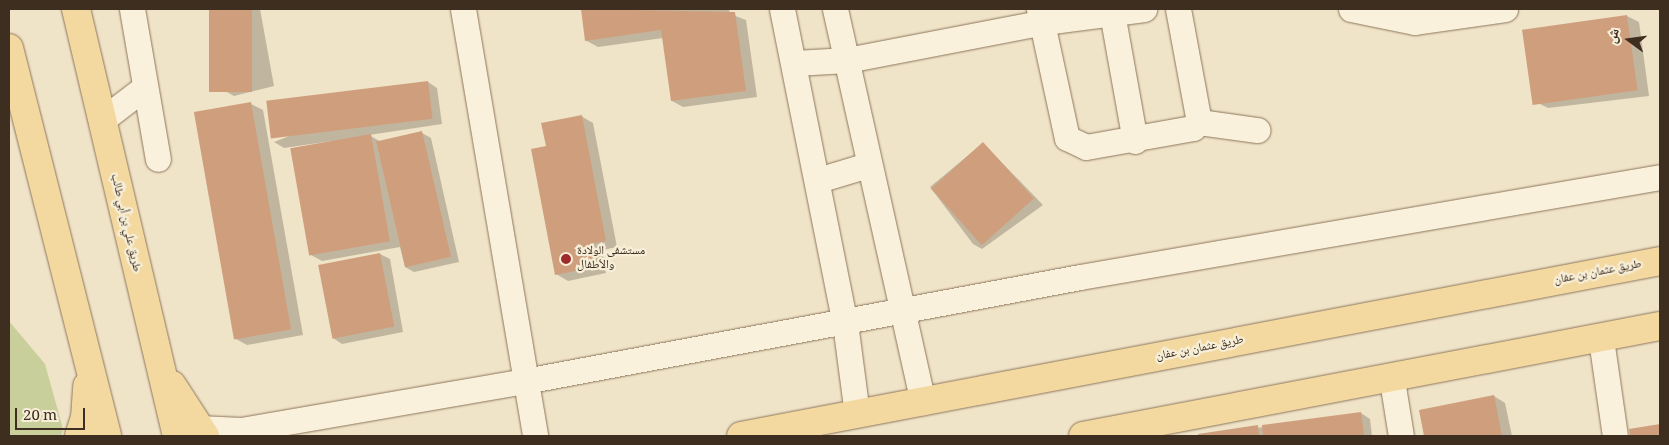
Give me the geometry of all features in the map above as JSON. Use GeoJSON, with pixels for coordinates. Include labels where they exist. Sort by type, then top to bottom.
{"type":"FeatureCollection","features":[{"type":"Feature","properties":{"kind":"main road","name":"طريق علي بن أبي طالب"},"geometry":{"type":"LineString","coordinates":[[76,9],[150,334],[193,434]]}},
{"type":"Feature","properties":{"kind":"main road"},"geometry":{"type":"LineString","coordinates":[[9,48],[88,367],[108,436]]}},
{"type":"Feature","properties":{"kind":"main road","name":"طريق عثمان بن عفان"},"geometry":{"type":"LineString","coordinates":[[741,436],[1660,261]]}},
{"type":"Feature","properties":{"kind":"main road"},"geometry":{"type":"LineString","coordinates":[[1083,436],[1162,429],[1660,326]]}},
{"type":"Feature","properties":{"kind":"main road"},"geometry":{"type":"LineString","coordinates":[[79,436],[86,418],[88,367]]}},
{"type":"Feature","properties":{"kind":"street"},"geometry":{"type":"LineString","coordinates":[[132,9],[158,159]]}},
{"type":"Feature","properties":{"kind":"street"},"geometry":{"type":"LineString","coordinates":[[463,9],[535,436]]}},
{"type":"Feature","properties":{"kind":"street"},"geometry":{"type":"LineString","coordinates":[[782,9],[818,180],[845,323],[857,414]]}},
{"type":"Feature","properties":{"kind":"street"},"geometry":{"type":"LineString","coordinates":[[835,9],[900,314],[922,402]]}},
{"type":"Feature","properties":{"kind":"street"},"geometry":{"type":"LineString","coordinates":[[794,63],[847,60],[1041,15],[1112,13],[1144,9]]}},
{"type":"Feature","properties":{"kind":"street"},"geometry":{"type":"LineString","coordinates":[[1178,9],[1199,122]]}},
{"type":"Feature","properties":{"kind":"street"},"geometry":{"type":"LineString","coordinates":[[1351,9],[1414,16],[1505,9]]}},
{"type":"Feature","properties":{"kind":"street"},"geometry":{"type":"LineString","coordinates":[[1112,13],[1135,141]]}},
{"type":"Feature","properties":{"kind":"street"},"geometry":{"type":"LineString","coordinates":[[1041,15],[1067,138],[1086,147],[1135,141],[1193,128],[1199,122]]}},
{"type":"Feature","properties":{"kind":"street"},"geometry":{"type":"LineString","coordinates":[[102,120],[145,87]]}},
{"type":"Feature","properties":{"kind":"street"},"geometry":{"type":"LineString","coordinates":[[1199,122],[1257,130]]}},
{"type":"Feature","properties":{"kind":"street"},"geometry":{"type":"LineString","coordinates":[[818,180],[868,165]]}},
{"type":"Feature","properties":{"kind":"street"},"geometry":{"type":"LineString","coordinates":[[193,434],[241,430],[525,382],[900,314],[1080,277],[1660,177]]}},
{"type":"Feature","properties":{"kind":"street"},"geometry":{"type":"LineString","coordinates":[[1601,338],[1615,436]]}},
{"type":"Feature","properties":{"kind":"street"},"geometry":{"type":"LineString","coordinates":[[1392,380],[1401,436]]}},
{"type":"Feature","properties":{"kind":"green space"},"geometry":{"type":"Polygon","coordinates":[[[9,321],[45,364],[63,429],[61,436],[9,436],[9,321]]]}},
{"type":"Feature","properties":{"kind":"building"},"geometry":{"type":"Polygon","coordinates":[[[209,9],[252,9],[252,92],[209,92],[209,9]]]}},
{"type":"Feature","properties":{"kind":"building"},"geometry":{"type":"Polygon","coordinates":[[[581,9],[735,12],[746,91],[671,101],[661,30],[585,41],[581,9]]]}},
{"type":"Feature","properties":{"kind":"building"},"geometry":{"type":"Polygon","coordinates":[[[1627,15],[1638,90],[1533,105],[1522,30],[1627,15]]]}},
{"type":"Feature","properties":{"kind":"building"},"geometry":{"type":"Polygon","coordinates":[[[428,81],[433,119],[271,139],[266,101],[428,81]]]}},
{"type":"Feature","properties":{"kind":"building"},"geometry":{"type":"Polygon","coordinates":[[[251,102],[291,329],[234,340],[194,112],[251,102]]]}},
{"type":"Feature","properties":{"kind":"building"},"geometry":{"type":"Polygon","coordinates":[[[582,115],[606,241],[591,244],[596,267],[555,275],[531,149],[546,146],[541,123],[582,115]]]}},
{"type":"Feature","properties":{"kind":"building"},"geometry":{"type":"Polygon","coordinates":[[[422,131],[451,257],[405,267],[376,142],[422,131]]]}},
{"type":"Feature","properties":{"kind":"building"},"geometry":{"type":"Polygon","coordinates":[[[371,134],[390,241],[309,256],[290,148],[371,134]]]}},
{"type":"Feature","properties":{"kind":"building"},"geometry":{"type":"Polygon","coordinates":[[[983,142],[1034,198],[982,245],[931,189],[983,142]]]}},
{"type":"Feature","properties":{"kind":"building"},"geometry":{"type":"Polygon","coordinates":[[[380,253],[394,327],[332,339],[318,265],[380,253]]]}},
{"type":"Feature","properties":{"kind":"building"},"geometry":{"type":"Polygon","coordinates":[[[1494,395],[1502,436],[1424,436],[1419,410],[1494,395]]]}},
{"type":"Feature","properties":{"kind":"building"},"geometry":{"type":"Polygon","coordinates":[[[1361,412],[1364,436],[1263,436],[1262,425],[1361,412]]]}},
{"type":"Feature","properties":{"kind":"building"},"geometry":{"type":"Polygon","coordinates":[[[1660,424],[1660,436],[1630,436],[1629,429],[1660,424]]]}},
{"type":"Feature","properties":{"kind":"building"},"geometry":{"type":"Polygon","coordinates":[[[1258,425],[1259,436],[1199,436],[1198,434],[1258,425]]]}},
{"type":"Feature","properties":{"kind":"place","name":"مستشفى الولادة والأطفال"},"geometry":{"type":"Point","coordinates":[566,259]}}]}
